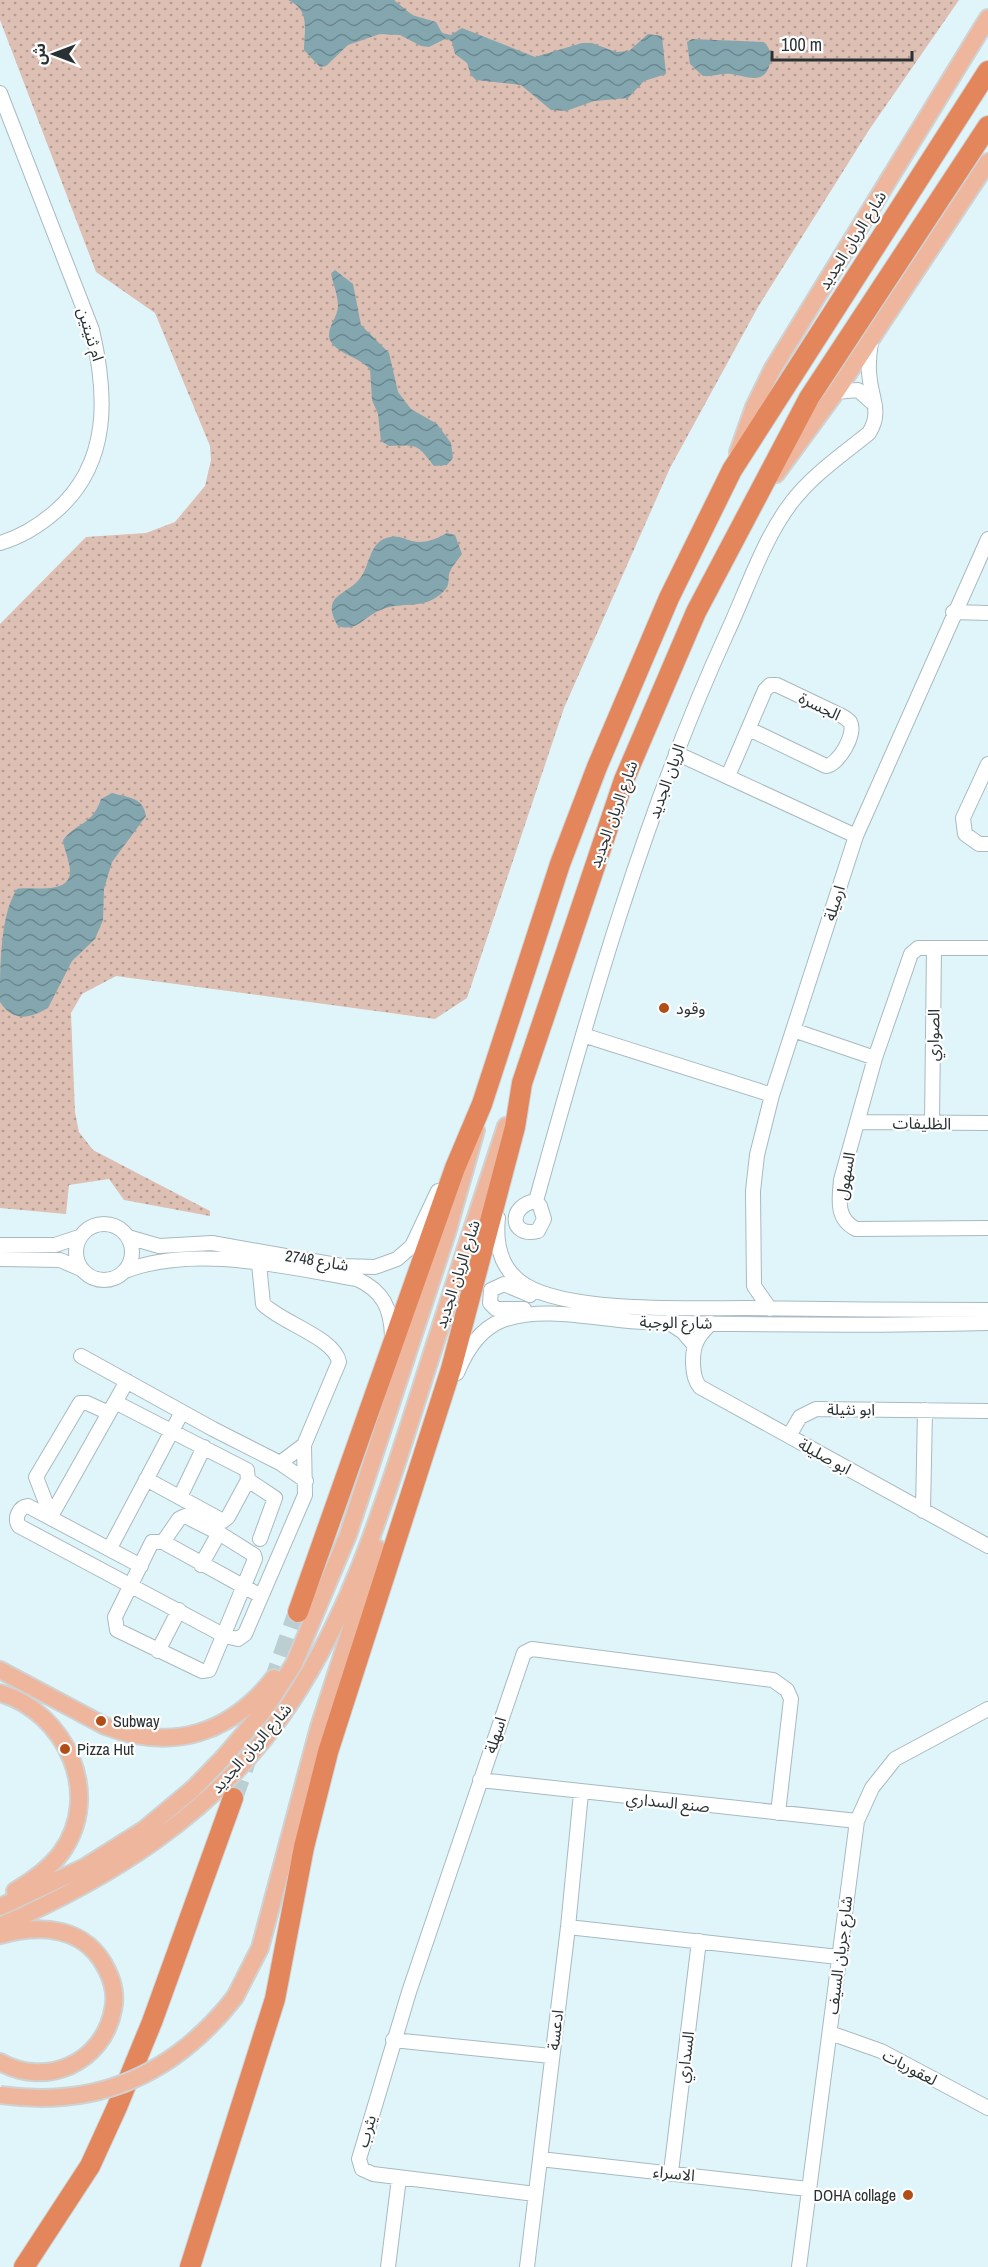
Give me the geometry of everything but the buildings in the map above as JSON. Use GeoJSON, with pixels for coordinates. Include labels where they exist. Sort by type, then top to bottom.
{"type":"FeatureCollection","features":[{"type":"Feature","properties":{"kind":"highway","name":"شارع الريان الجديد"},"geometry":{"type":"LineString","coordinates":[[482,1104],[560,864],[597,766],[669,598],[732,470],[988,71]]}},
{"type":"Feature","properties":{"kind":"highway","name":"شارع الريان الجديد"},"geometry":{"type":"LineString","coordinates":[[522,1083],[628,770],[696,612],[755,497],[821,379],[988,126]]}},
{"type":"Feature","properties":{"kind":"highway"},"geometry":{"type":"LineString","coordinates":[[190,2267],[274,1999],[304,1847],[328,1752],[451,1369],[515,1127],[522,1083]]}},
{"type":"Feature","properties":{"kind":"highway"},"geometry":{"type":"LineString","coordinates":[[308,1612],[392,1344],[455,1168],[482,1104]]}},
{"type":"Feature","properties":{"kind":"highway"},"geometry":{"type":"LineString","coordinates":[[24,2267],[90,2166],[117,2108],[152,2022],[233,1798]]}},
{"type":"Feature","properties":{"kind":"main road","name":"شارع الريان الجديد"},"geometry":{"type":"LineString","coordinates":[[732,470],[754,407],[772,370],[986,22]]}},
{"type":"Feature","properties":{"kind":"main road","name":"شارع الريان الجديد"},"geometry":{"type":"LineString","coordinates":[[755,497],[780,469],[871,342],[988,162]]}},
{"type":"Feature","properties":{"kind":"main road","name":"شارع الريان الجديد"},"geometry":{"type":"LineString","coordinates":[[0,1926],[84,1887],[146,1848],[201,1804],[237,1770],[272,1728],[314,1665],[336,1622],[399,1454],[522,1083]]}},
{"type":"Feature","properties":{"kind":"main road","name":"شارع الريان الجديد"},"geometry":{"type":"LineString","coordinates":[[0,1907],[85,1867],[145,1829],[194,1788],[265,1709],[294,1664],[308,1612],[348,1535],[472,1153],[482,1104]]}},
{"type":"Feature","properties":{"kind":"main road"},"geometry":{"type":"LineString","coordinates":[[0,2095],[24,2098],[71,2098],[120,2085],[147,2074],[189,2048],[206,2032],[235,1997],[260,1948],[319,1727],[380,1539],[399,1454]]}},
{"type":"Feature","properties":{"kind":"main road"},"geometry":{"type":"LineString","coordinates":[[0,1670],[76,1711],[123,1733],[164,1738],[188,1736],[218,1727],[232,1719],[263,1692],[286,1662],[308,1612]]}},
{"type":"Feature","properties":{"kind":"main road"},"geometry":{"type":"LineString","coordinates":[[0,1693],[37,1711],[60,1735],[75,1765],[79,1792],[75,1823],[62,1852],[40,1875],[0,1900]]}},
{"type":"Feature","properties":{"kind":"main road"},"geometry":{"type":"LineString","coordinates":[[0,1935],[25,1929],[43,1928],[61,1931],[79,1939],[104,1963],[111,1980],[114,2001],[112,2015],[100,2041],[76,2064],[55,2072],[37,2073],[16,2070],[0,2062]]}},
{"type":"Feature","properties":{"kind":"street","name":"ام ثنيتين"},"geometry":{"type":"LineString","coordinates":[[0,93],[93,330],[102,370],[103,418],[92,462],[66,503],[32,529],[0,543]]}},
{"type":"Feature","properties":{"kind":"street"},"geometry":{"type":"LineString","coordinates":[[871,342],[869,380],[877,406]]}},
{"type":"Feature","properties":{"kind":"street"},"geometry":{"type":"LineString","coordinates":[[836,392],[858,390],[877,406]]}},
{"type":"Feature","properties":{"kind":"street","name":"الريان الجديد"},"geometry":{"type":"LineString","coordinates":[[536,1201],[583,1035],[676,753],[701,690],[791,503],[814,477],[869,433],[876,418],[877,406]]}},
{"type":"Feature","properties":{"kind":"street","name":"ارميلة"},"geometry":{"type":"LineString","coordinates":[[754,1286],[754,1175],[772,1095],[856,836],[953,612],[988,539]]}},
{"type":"Feature","properties":{"kind":"street"},"geometry":{"type":"LineString","coordinates":[[953,612],[988,612]]}},
{"type":"Feature","properties":{"kind":"street","name":"الجسرة"},"geometry":{"type":"LineString","coordinates":[[728,776],[765,690],[770,686],[777,686],[842,716],[849,721],[852,730],[839,760],[833,765],[826,766],[749,729]]}},
{"type":"Feature","properties":{"kind":"street"},"geometry":{"type":"LineString","coordinates":[[676,753],[856,836]]}},
{"type":"Feature","properties":{"kind":"street"},"geometry":{"type":"LineString","coordinates":[[988,764],[963,819],[965,834],[979,844],[988,844]]}},
{"type":"Feature","properties":{"kind":"street","name":"السهول"},"geometry":{"type":"LineString","coordinates":[[988,948],[918,948],[911,954],[875,1058],[839,1196],[839,1207],[846,1224],[856,1229],[988,1228]]}},
{"type":"Feature","properties":{"kind":"street","name":"الصواري"},"geometry":{"type":"LineString","coordinates":[[932,1123],[934,948]]}},
{"type":"Feature","properties":{"kind":"street"},"geometry":{"type":"LineString","coordinates":[[793,1030],[875,1058]]}},
{"type":"Feature","properties":{"kind":"street"},"geometry":{"type":"LineString","coordinates":[[583,1035],[772,1095]]}},
{"type":"Feature","properties":{"kind":"street","name":"الظليفات"},"geometry":{"type":"LineString","coordinates":[[857,1122],[988,1123]]}},
{"type":"Feature","properties":{"kind":"street","name":"شارع 2748"},"geometry":{"type":"LineString","coordinates":[[128,1237],[159,1246],[196,1243],[228,1245],[342,1266],[375,1267],[387,1264],[405,1254],[412,1246],[436,1195],[455,1168]]}},
{"type":"Feature","properties":{"kind":"street","name":"شارع الوجبة"},"geometry":{"type":"LineString","coordinates":[[501,1180],[496,1233],[503,1261],[522,1284],[566,1300],[650,1307],[988,1310]]}},
{"type":"Feature","properties":{"kind":"street"},"geometry":{"type":"LineString","coordinates":[[0,1259],[60,1260],[81,1269],[96,1279],[105,1280],[114,1278],[125,1271],[132,1248],[128,1237],[115,1226],[105,1223],[87,1229],[76,1248],[76,1259],[81,1269]]}},
{"type":"Feature","properties":{"kind":"street"},"geometry":{"type":"LineString","coordinates":[[0,1245],[55,1245],[80,1238]]}},
{"type":"Feature","properties":{"kind":"street"},"geometry":{"type":"LineString","coordinates":[[228,1245],[222,1248],[221,1253],[228,1260]]}},
{"type":"Feature","properties":{"kind":"street","name":"شارع 2748"},"geometry":{"type":"LineString","coordinates":[[125,1271],[148,1262],[163,1260],[228,1260],[357,1279],[369,1284],[380,1293],[389,1310],[392,1344]]}},
{"type":"Feature","properties":{"kind":"street"},"geometry":{"type":"LineString","coordinates":[[141,1566],[51,1516],[28,1506],[24,1506],[17,1517],[17,1523],[225,1636],[242,1637],[303,1500],[306,1481],[304,1445],[339,1369],[338,1356],[331,1347],[288,1323],[263,1304],[259,1264]]}},
{"type":"Feature","properties":{"kind":"street"},"geometry":{"type":"LineString","coordinates":[[559,1313],[530,1308],[496,1309],[490,1303],[489,1293],[494,1286],[504,1284],[540,1298],[566,1300]]}},
{"type":"Feature","properties":{"kind":"street"},"geometry":{"type":"LineString","coordinates":[[729,1308],[738,1303],[754,1286],[770,1309]]}},
{"type":"Feature","properties":{"kind":"street","name":"شارع الوجبة"},"geometry":{"type":"LineString","coordinates":[[431,1432],[466,1354],[483,1332],[506,1319],[559,1313],[621,1321],[988,1323]]}},
{"type":"Feature","properties":{"kind":"street"},"geometry":{"type":"LineString","coordinates":[[668,1322],[683,1332],[695,1346],[699,1337],[711,1323]]}},
{"type":"Feature","properties":{"kind":"street","name":"ابو صليلة"},"geometry":{"type":"LineString","coordinates":[[695,1346],[694,1375],[700,1387],[988,1546]]}},
{"type":"Feature","properties":{"kind":"street"},"geometry":{"type":"LineString","coordinates":[[81,1356],[279,1462],[306,1481]]}},
{"type":"Feature","properties":{"kind":"street"},"geometry":{"type":"LineString","coordinates":[[51,1516],[126,1381]]}},
{"type":"Feature","properties":{"kind":"street"},"geometry":{"type":"LineString","coordinates":[[51,1516],[36,1477],[80,1403],[112,1408],[204,1447],[247,1470],[248,1480],[228,1517],[223,1521],[146,1479]]}},
{"type":"Feature","properties":{"kind":"street","name":"ابو نثيلة"},"geometry":{"type":"LineString","coordinates":[[789,1436],[800,1417],[816,1409],[988,1411]]}},
{"type":"Feature","properties":{"kind":"street"},"geometry":{"type":"LineString","coordinates":[[923,1511],[925,1410]]}},
{"type":"Feature","properties":{"kind":"street"},"geometry":{"type":"LineString","coordinates":[[110,1548],[182,1412]]}},
{"type":"Feature","properties":{"kind":"street"},"geometry":{"type":"LineString","coordinates":[[279,1462],[304,1445]]}},
{"type":"Feature","properties":{"kind":"street"},"geometry":{"type":"LineString","coordinates":[[180,1497],[204,1447]]}},
{"type":"Feature","properties":{"kind":"street"},"geometry":{"type":"LineString","coordinates":[[248,1480],[275,1498],[260,1539]]}},
{"type":"Feature","properties":{"kind":"street"},"geometry":{"type":"LineString","coordinates":[[163,1542],[179,1519],[185,1516],[219,1533],[254,1556],[254,1563],[243,1588],[225,1636],[207,1671],[158,1651],[117,1630],[115,1617],[152,1542],[163,1542],[201,1565],[243,1588],[261,1596]]}},
{"type":"Feature","properties":{"kind":"street"},"geometry":{"type":"LineString","coordinates":[[201,1565],[219,1533]]}},
{"type":"Feature","properties":{"kind":"street"},"geometry":{"type":"LineString","coordinates":[[158,1651],[180,1610]]}},
{"type":"Feature","properties":{"kind":"street","name":"اسهلة"},"geometry":{"type":"LineString","coordinates":[[393,2040],[524,1653],[532,1650],[773,1680],[781,1684],[791,1699],[778,1813]]}},
{"type":"Feature","properties":{"kind":"street","name":"شارع جريان السيف"},"geometry":{"type":"LineString","coordinates":[[799,2267],[830,2033],[837,1957],[857,1821],[872,1788],[896,1759],[914,1747],[988,1709]]}},
{"type":"Feature","properties":{"kind":"street","name":"صنع السداري"},"geometry":{"type":"LineString","coordinates":[[480,1780],[581,1793],[857,1821]]}},
{"type":"Feature","properties":{"kind":"street","name":"ادعسة"},"geometry":{"type":"LineString","coordinates":[[526,2267],[568,1927],[581,1793]]}},
{"type":"Feature","properties":{"kind":"street"},"geometry":{"type":"LineString","coordinates":[[568,1927],[837,1957]]}},
{"type":"Feature","properties":{"kind":"street","name":"السداري"},"geometry":{"type":"LineString","coordinates":[[671,2172],[699,1941]]}},
{"type":"Feature","properties":{"kind":"street","name":"لعقوريات"},"geometry":{"type":"LineString","coordinates":[[830,2033],[880,2051],[988,2108]]}},
{"type":"Feature","properties":{"kind":"street"},"geometry":{"type":"LineString","coordinates":[[393,2040],[551,2056]]}},
{"type":"Feature","properties":{"kind":"street","name":"يثرب"},"geometry":{"type":"LineString","coordinates":[[393,2040],[359,2159],[362,2169],[373,2174],[399,2178]]}},
{"type":"Feature","properties":{"kind":"street","name":"الاسراء"},"geometry":{"type":"LineString","coordinates":[[540,2159],[808,2189]]}},
{"type":"Feature","properties":{"kind":"street"},"geometry":{"type":"LineString","coordinates":[[388,2267],[399,2178],[535,2194]]}},
{"type":"Feature","properties":{"kind":"shaded area"},"geometry":{"type":"Polygon","coordinates":[[[0,0],[959,0],[869,130],[758,307],[670,468],[564,708],[467,998],[435,1019],[116,976],[82,994],[71,1013],[75,1112],[79,1132],[93,1150],[210,1211],[210,1216],[124,1200],[109,1179],[69,1185],[66,1214],[0,1208],[0,624],[86,537],[146,533],[175,522],[205,486],[211,460],[210,446],[155,313],[96,272],[0,20],[0,0]]]}},
{"type":"Feature","properties":{"kind":"water"},"geometry":{"type":"Polygon","coordinates":[[[288,0],[394,0],[412,15],[436,22],[442,33],[451,35],[462,28],[535,57],[582,43],[592,43],[616,52],[629,51],[648,34],[662,36],[666,74],[644,81],[628,98],[594,101],[566,111],[551,110],[521,85],[476,80],[471,75],[467,63],[455,54],[452,42],[447,38],[429,47],[421,46],[400,35],[380,34],[348,45],[326,66],[320,67],[304,50],[305,21],[300,9],[288,0]]]}},
{"type":"Feature","properties":{"kind":"water"},"geometry":{"type":"Polygon","coordinates":[[[692,39],[764,42],[771,54],[768,70],[764,75],[755,78],[727,74],[703,76],[690,64],[687,42],[692,39]]]}},
{"type":"Feature","properties":{"kind":"water"},"geometry":{"type":"Polygon","coordinates":[[[335,270],[353,284],[361,325],[389,353],[398,392],[411,409],[437,424],[451,443],[453,458],[447,465],[434,466],[416,447],[389,446],[381,441],[378,414],[372,400],[370,369],[339,350],[329,338],[338,306],[331,274],[335,270]]]}},
{"type":"Feature","properties":{"kind":"water"},"geometry":{"type":"Polygon","coordinates":[[[447,533],[455,535],[462,554],[450,571],[448,585],[444,591],[429,601],[377,611],[351,627],[338,626],[333,615],[334,601],[361,577],[378,543],[383,539],[393,537],[417,542],[426,541],[447,533]]]}},
{"type":"Feature","properties":{"kind":"water"},"geometry":{"type":"Polygon","coordinates":[[[112,793],[138,802],[142,805],[146,816],[112,862],[104,889],[103,920],[95,939],[72,961],[48,1008],[34,1015],[16,1016],[0,1002],[2,942],[11,900],[17,889],[55,887],[67,881],[70,870],[63,840],[89,819],[101,799],[112,793]]]}},
{"type":"Feature","properties":{"kind":"tunnel"},"geometry":{"type":"LineString","coordinates":[[233,1798],[298,1612]]}},
{"type":"Feature","properties":{"kind":"place","name":"وقود"},"geometry":{"type":"Point","coordinates":[664,1008]}},
{"type":"Feature","properties":{"kind":"place","name":"Subway"},"geometry":{"type":"Point","coordinates":[101,1721]}},
{"type":"Feature","properties":{"kind":"place","name":"Pizza Hut"},"geometry":{"type":"Point","coordinates":[65,1749]}},
{"type":"Feature","properties":{"kind":"place","name":"DOHA collage"},"geometry":{"type":"Point","coordinates":[908,2195]}}]}
